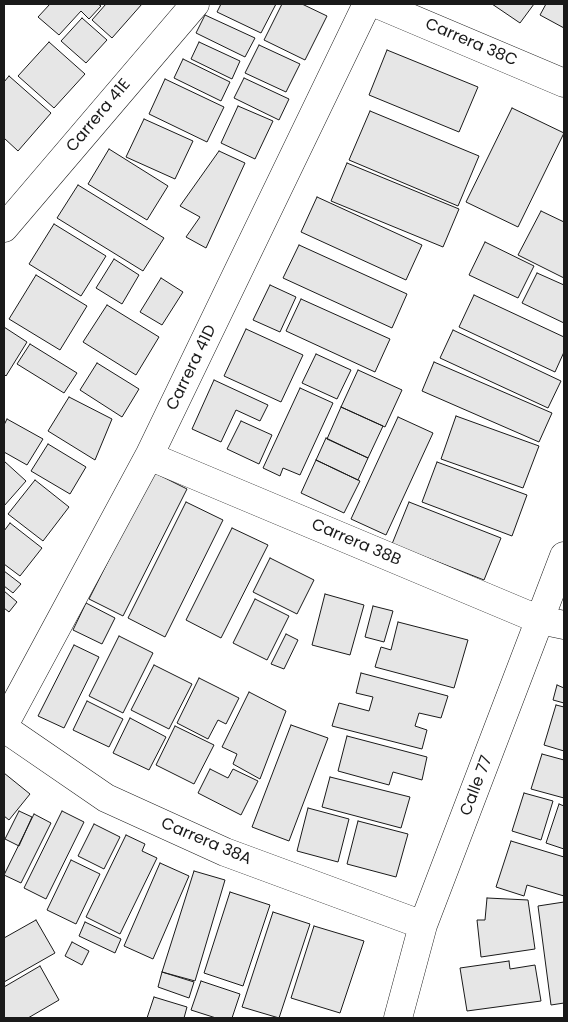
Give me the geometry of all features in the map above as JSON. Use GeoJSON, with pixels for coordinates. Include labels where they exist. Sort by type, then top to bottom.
{"type":"FeatureCollection","features":[{"type":"Feature","properties":{"kind":"street","name":"Carrera 41E"},"geometry":{"type":"LineString","coordinates":[[4,228],[195,4]]}},
{"type":"Feature","properties":{"kind":"street","name":"Carrera 41D"},"geometry":{"type":"LineString","coordinates":[[4,727],[149,456],[367,4]]}},
{"type":"Feature","properties":{"kind":"street","name":"Carrera 38C"},"geometry":{"type":"LineString","coordinates":[[377,4],[564,83]]}},
{"type":"Feature","properties":{"kind":"street","name":"Carrera 38B"},"geometry":{"type":"LineString","coordinates":[[149,456],[552,623]]}},
{"type":"Feature","properties":{"kind":"street","name":"Calle 77"},"geometry":{"type":"LineString","coordinates":[[398,1018],[423,925],[552,623],[564,556]]}},
{"type":"Feature","properties":{"kind":"street","name":"Carrera 38A"},"geometry":{"type":"LineString","coordinates":[[4,727],[106,798],[225,852],[423,925]]}},
{"type":"Feature","properties":{"kind":"building"},"geometry":{"type":"Polygon","coordinates":[[[50,4],[98,4],[101,6],[89,19],[81,11],[59,35],[38,17],[50,4]]]}},
{"type":"Feature","properties":{"kind":"building"},"geometry":{"type":"Polygon","coordinates":[[[106,4],[142,4],[112,38],[92,20],[106,4]]]}},
{"type":"Feature","properties":{"kind":"building"},"geometry":{"type":"Polygon","coordinates":[[[221,4],[276,4],[261,33],[217,12],[221,4]]]}},
{"type":"Feature","properties":{"kind":"building"},"geometry":{"type":"Polygon","coordinates":[[[282,4],[302,4],[327,16],[305,60],[264,40],[282,4]]]}},
{"type":"Feature","properties":{"kind":"building"},"geometry":{"type":"Polygon","coordinates":[[[492,4],[534,4],[520,23],[492,4]]]}},
{"type":"Feature","properties":{"kind":"building"},"geometry":{"type":"Polygon","coordinates":[[[546,4],[564,4],[564,28],[540,15],[546,4]]]}},
{"type":"Feature","properties":{"kind":"building"},"geometry":{"type":"Polygon","coordinates":[[[205,15],[255,38],[245,57],[196,33],[205,15]]]}},
{"type":"Feature","properties":{"kind":"building"},"geometry":{"type":"Polygon","coordinates":[[[82,18],[107,40],[86,63],[61,41],[82,18]]]}},
{"type":"Feature","properties":{"kind":"building"},"geometry":{"type":"Polygon","coordinates":[[[49,42],[85,74],[54,108],[18,76],[49,42]]]}},
{"type":"Feature","properties":{"kind":"building"},"geometry":{"type":"Polygon","coordinates":[[[199,42],[240,61],[232,79],[191,59],[199,42]]]}},
{"type":"Feature","properties":{"kind":"building"},"geometry":{"type":"Polygon","coordinates":[[[259,45],[300,64],[286,92],[245,73],[259,45]]]}},
{"type":"Feature","properties":{"kind":"building"},"geometry":{"type":"Polygon","coordinates":[[[387,50],[478,87],[459,132],[369,95],[387,50]]]}},
{"type":"Feature","properties":{"kind":"building"},"geometry":{"type":"Polygon","coordinates":[[[183,59],[230,82],[221,101],[174,78],[183,59]]]}},
{"type":"Feature","properties":{"kind":"building"},"geometry":{"type":"Polygon","coordinates":[[[9,76],[51,113],[18,151],[4,138],[4,82],[9,76]]]}},
{"type":"Feature","properties":{"kind":"building"},"geometry":{"type":"Polygon","coordinates":[[[244,78],[289,99],[279,120],[234,98],[244,78]]]}},
{"type":"Feature","properties":{"kind":"building"},"geometry":{"type":"Polygon","coordinates":[[[165,79],[224,107],[207,142],[149,114],[165,79]]]}},
{"type":"Feature","properties":{"kind":"building"},"geometry":{"type":"Polygon","coordinates":[[[238,106],[273,121],[255,159],[221,143],[238,106]]]}},
{"type":"Feature","properties":{"kind":"building"},"geometry":{"type":"Polygon","coordinates":[[[512,108],[564,133],[518,227],[466,202],[512,108]]]}},
{"type":"Feature","properties":{"kind":"building"},"geometry":{"type":"Polygon","coordinates":[[[370,111],[479,156],[458,206],[349,160],[370,111]]]}},
{"type":"Feature","properties":{"kind":"building"},"geometry":{"type":"Polygon","coordinates":[[[144,119],[193,141],[175,179],[126,157],[144,119]]]}},
{"type":"Feature","properties":{"kind":"building"},"geometry":{"type":"Polygon","coordinates":[[[109,149],[168,186],[147,220],[88,184],[109,149]]]}},
{"type":"Feature","properties":{"kind":"building"},"geometry":{"type":"Polygon","coordinates":[[[219,151],[245,163],[206,248],[186,237],[200,217],[180,206],[219,151]]]}},
{"type":"Feature","properties":{"kind":"building"},"geometry":{"type":"Polygon","coordinates":[[[347,163],[459,209],[443,247],[331,201],[347,163]]]}},
{"type":"Feature","properties":{"kind":"building"},"geometry":{"type":"Polygon","coordinates":[[[78,185],[164,238],[143,271],[57,218],[78,185]]]}},
{"type":"Feature","properties":{"kind":"building"},"geometry":{"type":"Polygon","coordinates":[[[317,197],[422,245],[406,280],[301,232],[317,197]]]}},
{"type":"Feature","properties":{"kind":"building"},"geometry":{"type":"Polygon","coordinates":[[[541,211],[564,222],[564,278],[518,255],[541,211]]]}},
{"type":"Feature","properties":{"kind":"building"},"geometry":{"type":"Polygon","coordinates":[[[54,224],[106,256],[81,296],[29,264],[54,224]]]}},
{"type":"Feature","properties":{"kind":"building"},"geometry":{"type":"Polygon","coordinates":[[[485,242],[534,266],[518,298],[469,275],[485,242]]]}},
{"type":"Feature","properties":{"kind":"building"},"geometry":{"type":"Polygon","coordinates":[[[299,245],[407,294],[392,328],[283,278],[299,245]]]}},
{"type":"Feature","properties":{"kind":"building"},"geometry":{"type":"Polygon","coordinates":[[[114,259],[139,275],[122,304],[96,288],[114,259]]]}},
{"type":"Feature","properties":{"kind":"building"},"geometry":{"type":"Polygon","coordinates":[[[537,273],[564,285],[564,323],[522,303],[537,273]]]}},
{"type":"Feature","properties":{"kind":"building"},"geometry":{"type":"Polygon","coordinates":[[[36,275],[87,306],[60,350],[9,319],[36,275]]]}},
{"type":"Feature","properties":{"kind":"building"},"geometry":{"type":"Polygon","coordinates":[[[161,278],[183,292],[162,325],[140,312],[161,278]]]}},
{"type":"Feature","properties":{"kind":"building"},"geometry":{"type":"Polygon","coordinates":[[[270,285],[296,297],[280,332],[253,320],[270,285]]]}},
{"type":"Feature","properties":{"kind":"building"},"geometry":{"type":"Polygon","coordinates":[[[474,295],[564,337],[564,352],[555,372],[459,327],[474,295]]]}},
{"type":"Feature","properties":{"kind":"building"},"geometry":{"type":"Polygon","coordinates":[[[301,299],[390,339],[375,372],[286,331],[301,299]]]}},
{"type":"Feature","properties":{"kind":"building"},"geometry":{"type":"Polygon","coordinates":[[[107,305],[159,337],[136,375],[83,342],[107,305]]]}},
{"type":"Feature","properties":{"kind":"building"},"geometry":{"type":"Polygon","coordinates":[[[4,327],[27,342],[6,376],[4,374],[4,327]]]}},
{"type":"Feature","properties":{"kind":"building"},"geometry":{"type":"Polygon","coordinates":[[[246,329],[303,355],[281,402],[224,376],[246,329]]]}},
{"type":"Feature","properties":{"kind":"building"},"geometry":{"type":"Polygon","coordinates":[[[453,330],[561,381],[548,408],[440,358],[453,330]]]}},
{"type":"Feature","properties":{"kind":"building"},"geometry":{"type":"Polygon","coordinates":[[[30,344],[77,373],[64,393],[17,364],[30,344]]]}},
{"type":"Feature","properties":{"kind":"building"},"geometry":{"type":"Polygon","coordinates":[[[316,354],[351,370],[337,399],[302,383],[316,354]]]}},
{"type":"Feature","properties":{"kind":"building"},"geometry":{"type":"Polygon","coordinates":[[[434,362],[552,413],[539,442],[422,391],[434,362]]]}},
{"type":"Feature","properties":{"kind":"building"},"geometry":{"type":"Polygon","coordinates":[[[97,363],[139,389],[122,417],[80,390],[97,363]]]}},
{"type":"Feature","properties":{"kind":"building"},"geometry":{"type":"Polygon","coordinates":[[[358,370],[402,390],[385,427],[341,407],[358,370]]]}},
{"type":"Feature","properties":{"kind":"building"},"geometry":{"type":"Polygon","coordinates":[[[214,380],[268,405],[260,421],[236,410],[221,442],[192,429],[214,380]]]}},
{"type":"Feature","properties":{"kind":"building"},"geometry":{"type":"Polygon","coordinates":[[[300,388],[333,403],[300,475],[283,468],[280,476],[263,468],[300,388]]]}},
{"type":"Feature","properties":{"kind":"building"},"geometry":{"type":"Polygon","coordinates":[[[69,397],[112,419],[95,460],[48,431],[69,397]]]}},
{"type":"Feature","properties":{"kind":"building"},"geometry":{"type":"Polygon","coordinates":[[[341,407],[383,426],[368,458],[327,439],[341,407]]]}},
{"type":"Feature","properties":{"kind":"building"},"geometry":{"type":"Polygon","coordinates":[[[456,416],[539,446],[523,488],[441,459],[456,416]]]}},
{"type":"Feature","properties":{"kind":"building"},"geometry":{"type":"Polygon","coordinates":[[[398,417],[433,433],[386,535],[351,519],[398,417]]]}},
{"type":"Feature","properties":{"kind":"building"},"geometry":{"type":"Polygon","coordinates":[[[7,419],[43,439],[27,465],[4,452],[4,425],[7,419]]]}},
{"type":"Feature","properties":{"kind":"building"},"geometry":{"type":"Polygon","coordinates":[[[241,421],[272,435],[259,464],[227,449],[241,421]]]}},
{"type":"Feature","properties":{"kind":"building"},"geometry":{"type":"Polygon","coordinates":[[[326,438],[368,458],[358,480],[316,460],[326,438]]]}},
{"type":"Feature","properties":{"kind":"building"},"geometry":{"type":"Polygon","coordinates":[[[48,444],[86,467],[70,494],[31,471],[48,444]]]}},
{"type":"Feature","properties":{"kind":"building"},"geometry":{"type":"Polygon","coordinates":[[[316,460],[360,481],[344,513],[301,493],[316,460]]]}},
{"type":"Feature","properties":{"kind":"building"},"geometry":{"type":"Polygon","coordinates":[[[4,461],[26,481],[4,506],[4,461]]]}},
{"type":"Feature","properties":{"kind":"building"},"geometry":{"type":"Polygon","coordinates":[[[437,462],[527,495],[512,536],[422,502],[437,462]]]}},
{"type":"Feature","properties":{"kind":"building"},"geometry":{"type":"Polygon","coordinates":[[[153,472],[187,489],[123,616],[89,599],[153,472]]]}},
{"type":"Feature","properties":{"kind":"building"},"geometry":{"type":"Polygon","coordinates":[[[35,480],[69,507],[43,541],[8,514],[35,480]]]}},
{"type":"Feature","properties":{"kind":"building"},"geometry":{"type":"Polygon","coordinates":[[[186,502],[223,520],[165,637],[128,618],[186,502]]]}},
{"type":"Feature","properties":{"kind":"building"},"geometry":{"type":"Polygon","coordinates":[[[409,502],[501,538],[484,580],[392,544],[409,502]]]}},
{"type":"Feature","properties":{"kind":"building"},"geometry":{"type":"Polygon","coordinates":[[[10,523],[42,548],[20,576],[4,564],[4,531],[10,523]]]}},
{"type":"Feature","properties":{"kind":"building"},"geometry":{"type":"Polygon","coordinates":[[[232,528],[268,545],[221,638],[186,620],[232,528]]]}},
{"type":"Feature","properties":{"kind":"building"},"geometry":{"type":"Polygon","coordinates":[[[270,558],[314,580],[297,614],[253,592],[270,558]]]}},
{"type":"Feature","properties":{"kind":"building"},"geometry":{"type":"Polygon","coordinates":[[[4,571],[21,584],[13,593],[4,586],[4,571]]]}},
{"type":"Feature","properties":{"kind":"building"},"geometry":{"type":"Polygon","coordinates":[[[4,591],[17,602],[9,612],[4,608],[4,591]]]}},
{"type":"Feature","properties":{"kind":"building"},"geometry":{"type":"Polygon","coordinates":[[[325,594],[364,605],[350,655],[312,645],[325,594]]]}},
{"type":"Feature","properties":{"kind":"building"},"geometry":{"type":"Polygon","coordinates":[[[255,599],[289,616],[267,660],[233,643],[255,599]]]}},
{"type":"Feature","properties":{"kind":"building"},"geometry":{"type":"Polygon","coordinates":[[[86,603],[115,618],[102,644],[73,630],[86,603]]]}},
{"type":"Feature","properties":{"kind":"building"},"geometry":{"type":"Polygon","coordinates":[[[373,606],[393,611],[384,642],[365,637],[373,606]]]}},
{"type":"Feature","properties":{"kind":"building"},"geometry":{"type":"Polygon","coordinates":[[[398,622],[468,640],[454,688],[375,667],[381,647],[391,650],[398,622]]]}},
{"type":"Feature","properties":{"kind":"building"},"geometry":{"type":"Polygon","coordinates":[[[286,634],[298,640],[284,669],[271,664],[286,634]]]}},
{"type":"Feature","properties":{"kind":"building"},"geometry":{"type":"Polygon","coordinates":[[[119,636],[153,653],[123,713],[89,696],[119,636]]]}},
{"type":"Feature","properties":{"kind":"building"},"geometry":{"type":"Polygon","coordinates":[[[74,645],[99,657],[64,728],[38,716],[74,645]]]}},
{"type":"Feature","properties":{"kind":"building"},"geometry":{"type":"Polygon","coordinates":[[[154,665],[192,684],[169,729],[131,710],[154,665]]]}},
{"type":"Feature","properties":{"kind":"building"},"geometry":{"type":"Polygon","coordinates":[[[361,673],[448,696],[441,718],[419,713],[415,726],[427,730],[422,749],[332,726],[339,703],[369,711],[373,697],[356,693],[361,673]]]}},
{"type":"Feature","properties":{"kind":"building"},"geometry":{"type":"Polygon","coordinates":[[[199,678],[239,698],[226,724],[218,720],[208,739],[177,723],[199,678]]]}},
{"type":"Feature","properties":{"kind":"building"},"geometry":{"type":"Polygon","coordinates":[[[557,685],[564,688],[564,703],[553,700],[557,685]]]}},
{"type":"Feature","properties":{"kind":"building"},"geometry":{"type":"Polygon","coordinates":[[[249,692],[286,711],[260,779],[233,764],[237,754],[222,747],[249,692]]]}},
{"type":"Feature","properties":{"kind":"building"},"geometry":{"type":"Polygon","coordinates":[[[87,701],[123,719],[109,747],[73,730],[87,701]]]}},
{"type":"Feature","properties":{"kind":"building"},"geometry":{"type":"Polygon","coordinates":[[[556,705],[564,707],[564,751],[544,745],[556,705]]]}},
{"type":"Feature","properties":{"kind":"building"},"geometry":{"type":"Polygon","coordinates":[[[130,718],[166,737],[149,770],[113,753],[130,718]]]}},
{"type":"Feature","properties":{"kind":"building"},"geometry":{"type":"Polygon","coordinates":[[[291,725],[328,738],[289,841],[252,827],[291,725]]]}},
{"type":"Feature","properties":{"kind":"building"},"geometry":{"type":"Polygon","coordinates":[[[175,726],[214,745],[194,784],[156,765],[175,726]]]}},
{"type":"Feature","properties":{"kind":"building"},"geometry":{"type":"Polygon","coordinates":[[[347,736],[427,757],[422,780],[393,772],[389,785],[338,771],[347,736]]]}},
{"type":"Feature","properties":{"kind":"building"},"geometry":{"type":"Polygon","coordinates":[[[542,754],[564,760],[564,798],[531,789],[542,754]]]}},
{"type":"Feature","properties":{"kind":"building"},"geometry":{"type":"Polygon","coordinates":[[[210,769],[228,778],[233,769],[258,781],[241,815],[198,793],[210,769]]]}},
{"type":"Feature","properties":{"kind":"building"},"geometry":{"type":"Polygon","coordinates":[[[4,773],[30,794],[9,820],[4,816],[4,773]]]}},
{"type":"Feature","properties":{"kind":"building"},"geometry":{"type":"Polygon","coordinates":[[[330,777],[410,797],[401,828],[322,807],[330,777]]]}},
{"type":"Feature","properties":{"kind":"building"},"geometry":{"type":"Polygon","coordinates":[[[524,793],[553,801],[541,840],[512,831],[524,793]]]}},
{"type":"Feature","properties":{"kind":"building"},"geometry":{"type":"Polygon","coordinates":[[[559,804],[564,806],[564,849],[546,843],[559,804]]]}},
{"type":"Feature","properties":{"kind":"building"},"geometry":{"type":"Polygon","coordinates":[[[308,808],[349,819],[338,862],[297,851],[308,808]]]}},
{"type":"Feature","properties":{"kind":"building"},"geometry":{"type":"Polygon","coordinates":[[[19,811],[32,817],[19,846],[5,839],[19,811]]]}},
{"type":"Feature","properties":{"kind":"building"},"geometry":{"type":"Polygon","coordinates":[[[62,811],[84,822],[46,899],[24,888],[62,811]]]}},
{"type":"Feature","properties":{"kind":"building"},"geometry":{"type":"Polygon","coordinates":[[[34,814],[51,823],[21,883],[4,875],[34,814]]]}},
{"type":"Feature","properties":{"kind":"building"},"geometry":{"type":"Polygon","coordinates":[[[358,821],[408,834],[396,877],[347,864],[358,821]]]}},
{"type":"Feature","properties":{"kind":"building"},"geometry":{"type":"Polygon","coordinates":[[[94,824],[120,837],[104,869],[78,856],[94,824]]]}},
{"type":"Feature","properties":{"kind":"building"},"geometry":{"type":"Polygon","coordinates":[[[126,835],[145,844],[142,851],[157,858],[120,934],[86,917],[126,835]]]}},
{"type":"Feature","properties":{"kind":"building"},"geometry":{"type":"Polygon","coordinates":[[[511,841],[564,857],[564,896],[527,885],[524,896],[496,887],[511,841]]]}},
{"type":"Feature","properties":{"kind":"building"},"geometry":{"type":"Polygon","coordinates":[[[71,860],[100,874],[76,924],[47,910],[71,860]]]}},
{"type":"Feature","properties":{"kind":"building"},"geometry":{"type":"Polygon","coordinates":[[[160,863],[189,876],[153,959],[124,946],[160,863]]]}},
{"type":"Feature","properties":{"kind":"building"},"geometry":{"type":"Polygon","coordinates":[[[194,871],[225,880],[195,981],[162,972],[194,871]]]}},
{"type":"Feature","properties":{"kind":"building"},"geometry":{"type":"Polygon","coordinates":[[[230,892],[270,905],[243,986],[204,973],[230,892]]]}},
{"type":"Feature","properties":{"kind":"building"},"geometry":{"type":"Polygon","coordinates":[[[487,898],[528,900],[535,949],[481,957],[477,920],[485,920],[487,898]]]}},
{"type":"Feature","properties":{"kind":"building"},"geometry":{"type":"Polygon","coordinates":[[[564,902],[564,1003],[551,1005],[538,906],[564,902]]]}},
{"type":"Feature","properties":{"kind":"building"},"geometry":{"type":"Polygon","coordinates":[[[273,912],[310,924],[279,1018],[242,1007],[273,912]]]}},
{"type":"Feature","properties":{"kind":"building"},"geometry":{"type":"Polygon","coordinates":[[[36,920],[55,953],[4,982],[4,938],[36,920]]]}},
{"type":"Feature","properties":{"kind":"building"},"geometry":{"type":"Polygon","coordinates":[[[85,922],[121,939],[115,953],[79,936],[85,922]]]}},
{"type":"Feature","properties":{"kind":"building"},"geometry":{"type":"Polygon","coordinates":[[[314,926],[364,941],[340,1013],[291,998],[314,926]]]}},
{"type":"Feature","properties":{"kind":"building"},"geometry":{"type":"Polygon","coordinates":[[[72,942],[89,951],[82,965],[65,956],[72,942]]]}},
{"type":"Feature","properties":{"kind":"building"},"geometry":{"type":"Polygon","coordinates":[[[509,961],[510,969],[535,965],[541,1001],[467,1011],[460,968],[509,961]]]}},
{"type":"Feature","properties":{"kind":"building"},"geometry":{"type":"Polygon","coordinates":[[[40,966],[59,1000],[28,1018],[4,1018],[4,987],[40,966]]]}},
{"type":"Feature","properties":{"kind":"building"},"geometry":{"type":"Polygon","coordinates":[[[162,972],[194,982],[189,998],[158,987],[162,972]]]}},
{"type":"Feature","properties":{"kind":"building"},"geometry":{"type":"Polygon","coordinates":[[[201,981],[240,994],[232,1018],[216,1018],[191,1010],[201,981]]]}},
{"type":"Feature","properties":{"kind":"building"},"geometry":{"type":"Polygon","coordinates":[[[154,997],[187,1007],[184,1018],[147,1018],[154,997]]]}}]}
